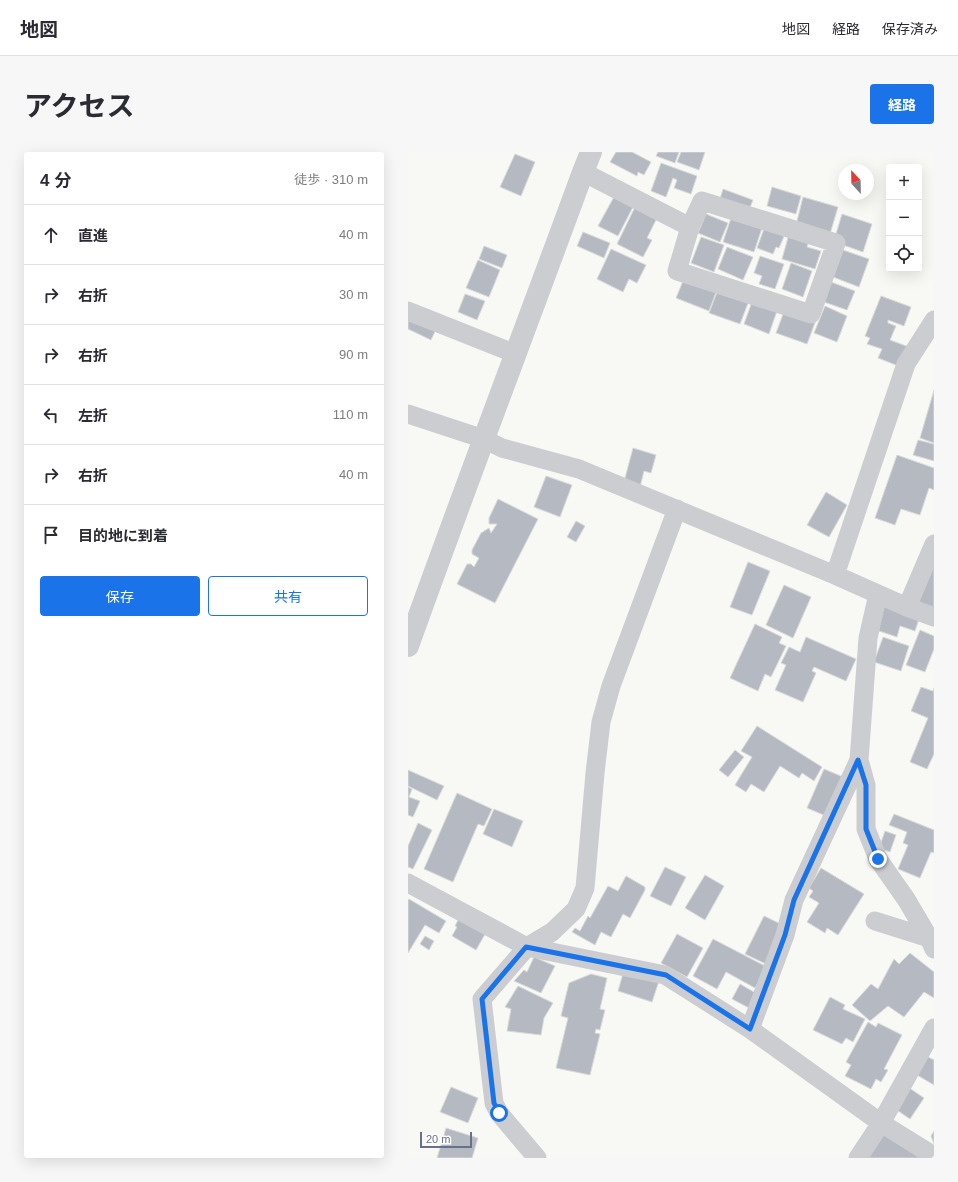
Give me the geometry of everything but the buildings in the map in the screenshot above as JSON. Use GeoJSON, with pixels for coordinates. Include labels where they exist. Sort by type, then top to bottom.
{"type":"FeatureCollection","features":[{"type":"Feature","properties":{"kind":"street"},"geometry":{"type":"LineString","coordinates":[[408,646],[455,514],[591,152]]}},
{"type":"Feature","properties":{"kind":"street"},"geometry":{"type":"LineString","coordinates":[[583,172],[690,227]]}},
{"type":"Feature","properties":{"kind":"street"},"geometry":{"type":"LineString","coordinates":[[702,201],[836,243],[811,314],[677,271],[690,227],[702,201]]}},
{"type":"Feature","properties":{"kind":"street"},"geometry":{"type":"LineString","coordinates":[[408,311],[516,354]]}},
{"type":"Feature","properties":{"kind":"street"},"geometry":{"type":"LineString","coordinates":[[835,575],[906,364],[934,320]]}},
{"type":"Feature","properties":{"kind":"street"},"geometry":{"type":"LineString","coordinates":[[408,414],[484,439],[502,448],[579,469],[835,575],[906,607],[934,617]]}},
{"type":"Feature","properties":{"kind":"street"},"geometry":{"type":"LineString","coordinates":[[537,1158],[499,1113],[494,1103],[482,999],[526,947],[552,932],[576,909],[585,888],[601,722],[611,686],[677,509]]}},
{"type":"Feature","properties":{"kind":"street"},"geometry":{"type":"LineString","coordinates":[[906,607],[934,544]]}},
{"type":"Feature","properties":{"kind":"street"},"geometry":{"type":"LineString","coordinates":[[750,1029],[785,935],[794,900],[858,760],[868,638],[878,594]]}},
{"type":"Feature","properties":{"kind":"street"},"geometry":{"type":"LineString","coordinates":[[858,760],[866,785],[866,829],[878,859],[906,898],[932,943]]}},
{"type":"Feature","properties":{"kind":"street"},"geometry":{"type":"LineString","coordinates":[[408,883],[526,947],[666,975],[750,1029],[881,1123],[934,1156]]}},
{"type":"Feature","properties":{"kind":"street"},"geometry":{"type":"LineString","coordinates":[[875,921],[932,943]]}},
{"type":"Feature","properties":{"kind":"street"},"geometry":{"type":"LineString","coordinates":[[858,1158],[881,1123],[934,1028]]}},
{"type":"Feature","properties":{"kind":"route"},"geometry":{"type":"LineString","coordinates":[[499,1113],[494,1103],[482,999],[526,947],[666,975],[750,1029],[785,935],[794,900],[858,760],[866,785],[866,829],[878,859]]}}]}
